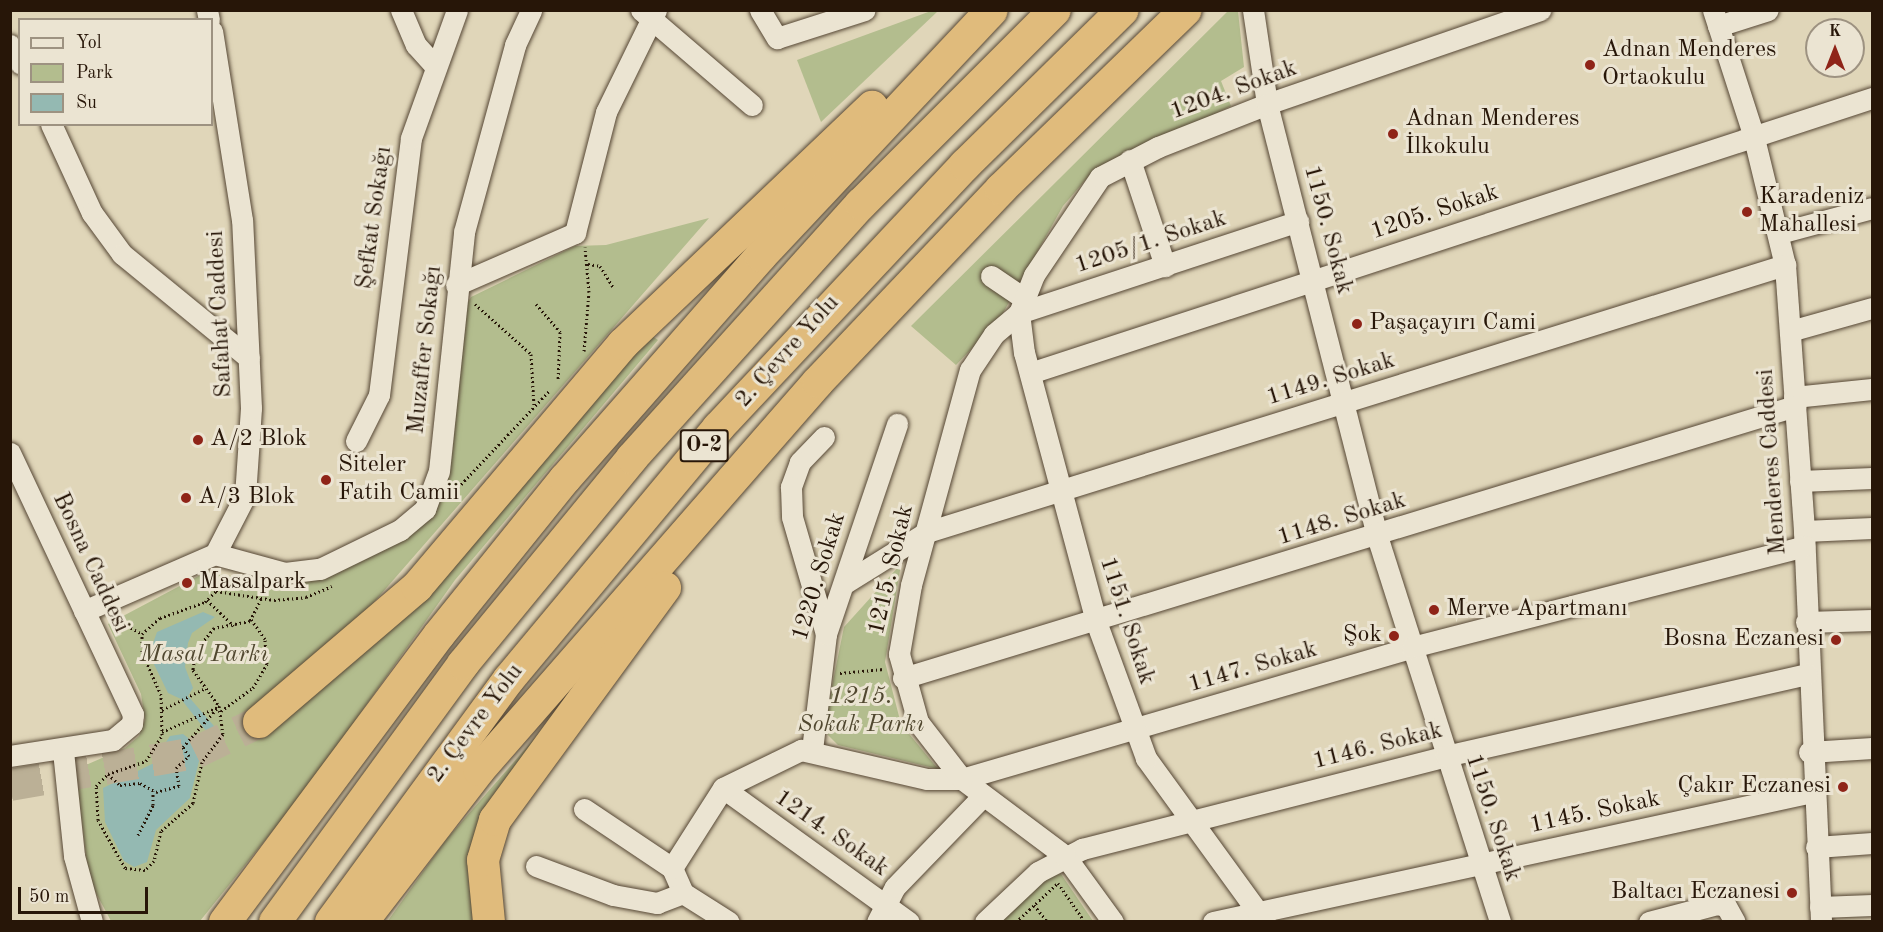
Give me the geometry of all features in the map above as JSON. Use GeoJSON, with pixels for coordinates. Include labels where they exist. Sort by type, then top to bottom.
{"type":"FeatureCollection","features":[{"type":"Feature","properties":{"kind":"highway"},"geometry":{"type":"LineString","coordinates":[[259,722],[417,587],[623,344],[971,10]]}},
{"type":"Feature","properties":{"kind":"highway"},"geometry":{"type":"LineString","coordinates":[[225,921],[439,635],[564,479],[760,256],[992,10]]}},
{"type":"Feature","properties":{"kind":"highway","name":"2. Çevre Yolu"},"geometry":{"type":"LineString","coordinates":[[275,921],[463,664],[632,458],[861,204],[1055,10]]}},
{"type":"Feature","properties":{"kind":"highway","name":"2. Çevre Yolu"},"geometry":{"type":"LineString","coordinates":[[331,921],[510,679],[718,428],[926,206],[1123,10]]}},
{"type":"Feature","properties":{"kind":"highway"},"geometry":{"type":"LineString","coordinates":[[362,921],[479,770],[818,382],[1000,189],[1186,10]]}},
{"type":"Feature","properties":{"kind":"highway"},"geometry":{"type":"LineString","coordinates":[[1162,33],[1194,10]]}},
{"type":"Feature","properties":{"kind":"highway"},"geometry":{"type":"LineString","coordinates":[[489,921],[483,860],[495,820],[790,427],[818,382]]}},
{"type":"Feature","properties":{"kind":"street"},"geometry":{"type":"LineString","coordinates":[[401,10],[416,45],[435,66]]}},
{"type":"Feature","properties":{"kind":"street","name":"Şefkat Sokağı"},"geometry":{"type":"LineString","coordinates":[[356,441],[379,394],[411,138],[435,66],[458,10]]}},
{"type":"Feature","properties":{"kind":"street","name":"Muzaffer Sokağı"},"geometry":{"type":"LineString","coordinates":[[215,554],[285,573],[320,569],[400,530],[425,509],[439,471],[456,285],[481,158],[515,45],[531,10]]}},
{"type":"Feature","properties":{"kind":"street"},"geometry":{"type":"LineString","coordinates":[[759,10],[777,38],[865,10]]}},
{"type":"Feature","properties":{"kind":"street","name":"1150. Sokak"},"geometry":{"type":"LineString","coordinates":[[1253,10],[1267,104],[1314,280],[1377,536],[1478,864],[1500,921]]}},
{"type":"Feature","properties":{"kind":"street","name":"1204. Sokak"},"geometry":{"type":"LineString","coordinates":[[1022,306],[1086,190],[1130,160],[1267,104],[1540,10]]}},
{"type":"Feature","properties":{"kind":"street"},"geometry":{"type":"LineString","coordinates":[[1715,18],[1768,10]]}},
{"type":"Feature","properties":{"kind":"street"},"geometry":{"type":"LineString","coordinates":[[456,285],[575,233],[606,112],[649,12],[752,105]]}},
{"type":"Feature","properties":{"kind":"street","name":"Menderes Caddesi"},"geometry":{"type":"LineString","coordinates":[[1715,18],[1753,134],[1785,265],[1804,539],[1809,752],[1820,914]]}},
{"type":"Feature","properties":{"kind":"street","name":"Safahat Caddesi"},"geometry":{"type":"LineString","coordinates":[[213,37],[242,220],[251,457],[245,496],[215,554]]}},
{"type":"Feature","properties":{"kind":"street"},"geometry":{"type":"LineString","coordinates":[[10,45],[18,59]]}},
{"type":"Feature","properties":{"kind":"street","name":"1205. Sokak"},"geometry":{"type":"LineString","coordinates":[[1030,373],[1753,134],[1872,98]]}},
{"type":"Feature","properties":{"kind":"street"},"geometry":{"type":"LineString","coordinates":[[52,126],[92,213],[122,254],[249,358]]}},
{"type":"Feature","properties":{"kind":"street"},"geometry":{"type":"LineString","coordinates":[[1130,160],[1165,266]]}},
{"type":"Feature","properties":{"kind":"street"},"geometry":{"type":"LineString","coordinates":[[1779,233],[1872,208]]}},
{"type":"Feature","properties":{"kind":"street","name":"1205/1. Sokak"},"geometry":{"type":"LineString","coordinates":[[1022,306],[1165,266],[1298,221]]}},
{"type":"Feature","properties":{"kind":"street","name":"1149. Sokak"},"geometry":{"type":"LineString","coordinates":[[845,583],[927,532],[1060,488],[1345,403],[1785,265]]}},
{"type":"Feature","properties":{"kind":"street"},"geometry":{"type":"LineString","coordinates":[[991,276],[1022,306]]}},
{"type":"Feature","properties":{"kind":"street","name":"1151. Sokak"},"geometry":{"type":"LineString","coordinates":[[1022,306],[1030,373],[1060,488],[1096,621],[1134,729],[1146,758],[1186,819],[1261,917]]}},
{"type":"Feature","properties":{"kind":"street","name":"1215. Sokak"},"geometry":{"type":"LineString","coordinates":[[1022,306],[979,351],[970,370],[902,622],[902,672],[918,722],[962,779],[1065,856],[1113,921]]}},
{"type":"Feature","properties":{"kind":"street"},"geometry":{"type":"LineString","coordinates":[[1790,330],[1872,308]]}},
{"type":"Feature","properties":{"kind":"street","name":"1148. Sokak"},"geometry":{"type":"LineString","coordinates":[[902,672],[1096,621],[1377,536],[1795,402],[1872,389]]}},
{"type":"Feature","properties":{"kind":"street","name":"1220. Sokak"},"geometry":{"type":"LineString","coordinates":[[812,750],[826,634],[897,424]]}},
{"type":"Feature","properties":{"kind":"street"},"geometry":{"type":"LineString","coordinates":[[824,437],[800,462],[791,487],[792,517],[826,634]]}},
{"type":"Feature","properties":{"kind":"street","name":"Bosna Caddesi"},"geometry":{"type":"LineString","coordinates":[[10,453],[17,482],[130,702],[132,724],[113,740],[63,751]]}},
{"type":"Feature","properties":{"kind":"street"},"geometry":{"type":"LineString","coordinates":[[1800,482],[1872,478]]}},
{"type":"Feature","properties":{"kind":"street","name":"1147. Sokak"},"geometry":{"type":"LineString","coordinates":[[812,750],[927,779],[962,779],[1412,648],[1804,539],[1872,528]]}},
{"type":"Feature","properties":{"kind":"street"},"geometry":{"type":"LineString","coordinates":[[84,611],[215,554]]}},
{"type":"Feature","properties":{"kind":"street"},"geometry":{"type":"LineString","coordinates":[[1806,622],[1872,620]]}},
{"type":"Feature","properties":{"kind":"street","name":"1146. Sokak"},"geometry":{"type":"LineString","coordinates":[[985,921],[1020,888],[1065,856],[1186,819],[1446,756],[1807,674]]}},
{"type":"Feature","properties":{"kind":"street"},"geometry":{"type":"LineString","coordinates":[[1809,752],[1872,747]]}},
{"type":"Feature","properties":{"kind":"street"},"geometry":{"type":"LineString","coordinates":[[672,868],[723,788],[760,766],[812,750]]}},
{"type":"Feature","properties":{"kind":"street"},"geometry":{"type":"LineString","coordinates":[[10,756],[63,751],[74,856],[92,921]]}},
{"type":"Feature","properties":{"kind":"street","name":"1214. Sokak"},"geometry":{"type":"LineString","coordinates":[[723,788],[880,912],[909,921]]}},
{"type":"Feature","properties":{"kind":"street","name":"1145. Sokak"},"geometry":{"type":"LineString","coordinates":[[1213,921],[1261,917],[1478,864],[1812,792]]}},
{"type":"Feature","properties":{"kind":"street"},"geometry":{"type":"LineString","coordinates":[[880,912],[983,796]]}},
{"type":"Feature","properties":{"kind":"street"},"geometry":{"type":"LineString","coordinates":[[584,809],[672,868],[683,894],[729,921]]}},
{"type":"Feature","properties":{"kind":"street"},"geometry":{"type":"LineString","coordinates":[[1816,847],[1872,843]]}},
{"type":"Feature","properties":{"kind":"street"},"geometry":{"type":"LineString","coordinates":[[536,866],[613,895],[657,903],[683,894]]}},
{"type":"Feature","properties":{"kind":"street"},"geometry":{"type":"LineString","coordinates":[[1649,921],[1717,904],[1726,906],[1735,921]]}},
{"type":"Feature","properties":{"kind":"street"},"geometry":{"type":"LineString","coordinates":[[1820,914],[1872,904]]}},
{"type":"Feature","properties":{"kind":"path"},"geometry":{"type":"LineString","coordinates":[[575,233],[585,246],[588,264],[586,345],[578,360]]}},
{"type":"Feature","properties":{"kind":"path"},"geometry":{"type":"LineString","coordinates":[[588,264],[600,267],[614,288]]}},
{"type":"Feature","properties":{"kind":"path"},"geometry":{"type":"LineString","coordinates":[[473,304],[531,354],[534,407]]}},
{"type":"Feature","properties":{"kind":"path"},"geometry":{"type":"LineString","coordinates":[[536,304],[560,332],[558,381]]}},
{"type":"Feature","properties":{"kind":"path"},"geometry":{"type":"LineString","coordinates":[[445,502],[564,374]]}},
{"type":"Feature","properties":{"kind":"path"},"geometry":{"type":"LineString","coordinates":[[261,598],[251,619],[235,627],[214,628],[196,650],[193,670],[204,689],[219,706],[223,734],[202,762],[193,803],[161,831],[154,861],[145,870],[125,868],[98,820],[96,786],[108,774],[146,761],[162,732],[162,710],[140,644],[142,634],[169,613],[207,600],[220,590],[261,598],[306,597],[337,584]]}},
{"type":"Feature","properties":{"kind":"path"},"geometry":{"type":"LineString","coordinates":[[207,600],[235,627]]}},
{"type":"Feature","properties":{"kind":"path"},"geometry":{"type":"LineString","coordinates":[[221,711],[253,688],[267,664],[265,639],[251,619]]}},
{"type":"Feature","properties":{"kind":"path"},"geometry":{"type":"LineString","coordinates":[[846,674],[902,672]]}},
{"type":"Feature","properties":{"kind":"path"},"geometry":{"type":"LineString","coordinates":[[162,710],[204,689]]}},
{"type":"Feature","properties":{"kind":"path"},"geometry":{"type":"LineString","coordinates":[[162,732],[219,706]]}},
{"type":"Feature","properties":{"kind":"path"},"geometry":{"type":"LineString","coordinates":[[108,774],[120,784],[134,781],[153,791],[162,791],[180,783],[176,768],[188,760],[183,747],[202,730],[219,706]]}},
{"type":"Feature","properties":{"kind":"path"},"geometry":{"type":"LineString","coordinates":[[138,835],[142,820],[153,805],[153,791]]}},
{"type":"Feature","properties":{"kind":"path"},"geometry":{"type":"LineString","coordinates":[[1016,921],[1058,883],[1085,921]]}},
{"type":"Feature","properties":{"kind":"path"},"geometry":{"type":"LineString","coordinates":[[1020,888],[1048,921]]}},
{"type":"Feature","properties":{"kind":"green space"},"geometry":{"type":"Polygon","coordinates":[[[931,11],[938,11],[821,122],[797,60],[931,11]]]}},
{"type":"Feature","properties":{"kind":"green space"},"geometry":{"type":"Polygon","coordinates":[[[1228,11],[1238,11],[1244,67],[1221,81],[1231,106],[1088,177],[1063,206],[999,320],[956,365],[911,326],[1228,11]]]}},
{"type":"Feature","properties":{"kind":"green space","name":"Masal Parkı"},"geometry":{"type":"Polygon","coordinates":[[[709,218],[259,734],[649,334],[658,340],[455,580],[308,787],[200,921],[111,921],[89,880],[77,782],[79,768],[125,748],[139,736],[145,720],[141,694],[108,624],[206,572],[291,585],[324,576],[431,513],[452,456],[464,309],[471,297],[575,246],[606,245],[709,218]]]}},
{"type":"Feature","properties":{"kind":"green space","name":"1215. Sokak Parkı"},"geometry":{"type":"Polygon","coordinates":[[[901,564],[885,662],[901,724],[938,769],[838,745],[823,730],[844,627],[901,564]]]}},
{"type":"Feature","properties":{"kind":"green space"},"geometry":{"type":"Polygon","coordinates":[[[575,692],[501,793],[473,921],[387,922],[445,841],[575,692]]]}},
{"type":"Feature","properties":{"kind":"green space"},"geometry":{"type":"Polygon","coordinates":[[[1061,874],[1093,921],[998,922],[1045,876],[1061,874]]]}},
{"type":"Feature","properties":{"kind":"water"},"geometry":{"type":"Polygon","coordinates":[[[203,612],[215,617],[192,633],[188,643],[185,667],[193,688],[188,696],[214,726],[217,737],[200,757],[190,798],[156,830],[147,862],[134,867],[124,861],[105,822],[103,788],[152,764],[170,736],[183,734],[200,747],[210,736],[181,699],[168,693],[149,654],[157,632],[203,612]]]}},
{"type":"Feature","properties":{"kind":"tunnel"},"geometry":{"type":"LineString","coordinates":[[10,785],[195,753],[259,722]]}},
{"type":"Feature","properties":{"kind":"place","name":"Adnan Menderes Ortaokulu"},"geometry":{"type":"Point","coordinates":[1590,65]}},
{"type":"Feature","properties":{"kind":"place","name":"Adnan Menderes İlkokulu"},"geometry":{"type":"Point","coordinates":[1393,134]}},
{"type":"Feature","properties":{"kind":"place","name":"Karadeniz Mahallesi"},"geometry":{"type":"Point","coordinates":[1747,212]}},
{"type":"Feature","properties":{"kind":"place","name":"Paşaçayırı Cami"},"geometry":{"type":"Point","coordinates":[1357,324]}},
{"type":"Feature","properties":{"kind":"place","name":"A/2 Blok"},"geometry":{"type":"Point","coordinates":[198,440]}},
{"type":"Feature","properties":{"kind":"place","name":"Siteler Fatih Camii"},"geometry":{"type":"Point","coordinates":[326,480]}},
{"type":"Feature","properties":{"kind":"place","name":"A/3 Blok"},"geometry":{"type":"Point","coordinates":[186,498]}},
{"type":"Feature","properties":{"kind":"place","name":"Masalpark"},"geometry":{"type":"Point","coordinates":[187,583]}},
{"type":"Feature","properties":{"kind":"place","name":"Merve Apartmanı"},"geometry":{"type":"Point","coordinates":[1434,610]}},
{"type":"Feature","properties":{"kind":"place","name":"Şok"},"geometry":{"type":"Point","coordinates":[1394,636]}},
{"type":"Feature","properties":{"kind":"place","name":"Bosna Eczanesi"},"geometry":{"type":"Point","coordinates":[1836,640]}},
{"type":"Feature","properties":{"kind":"place","name":"Çakır Eczanesi"},"geometry":{"type":"Point","coordinates":[1843,787]}},
{"type":"Feature","properties":{"kind":"place","name":"Baltacı Eczanesi"},"geometry":{"type":"Point","coordinates":[1792,893]}}]}
